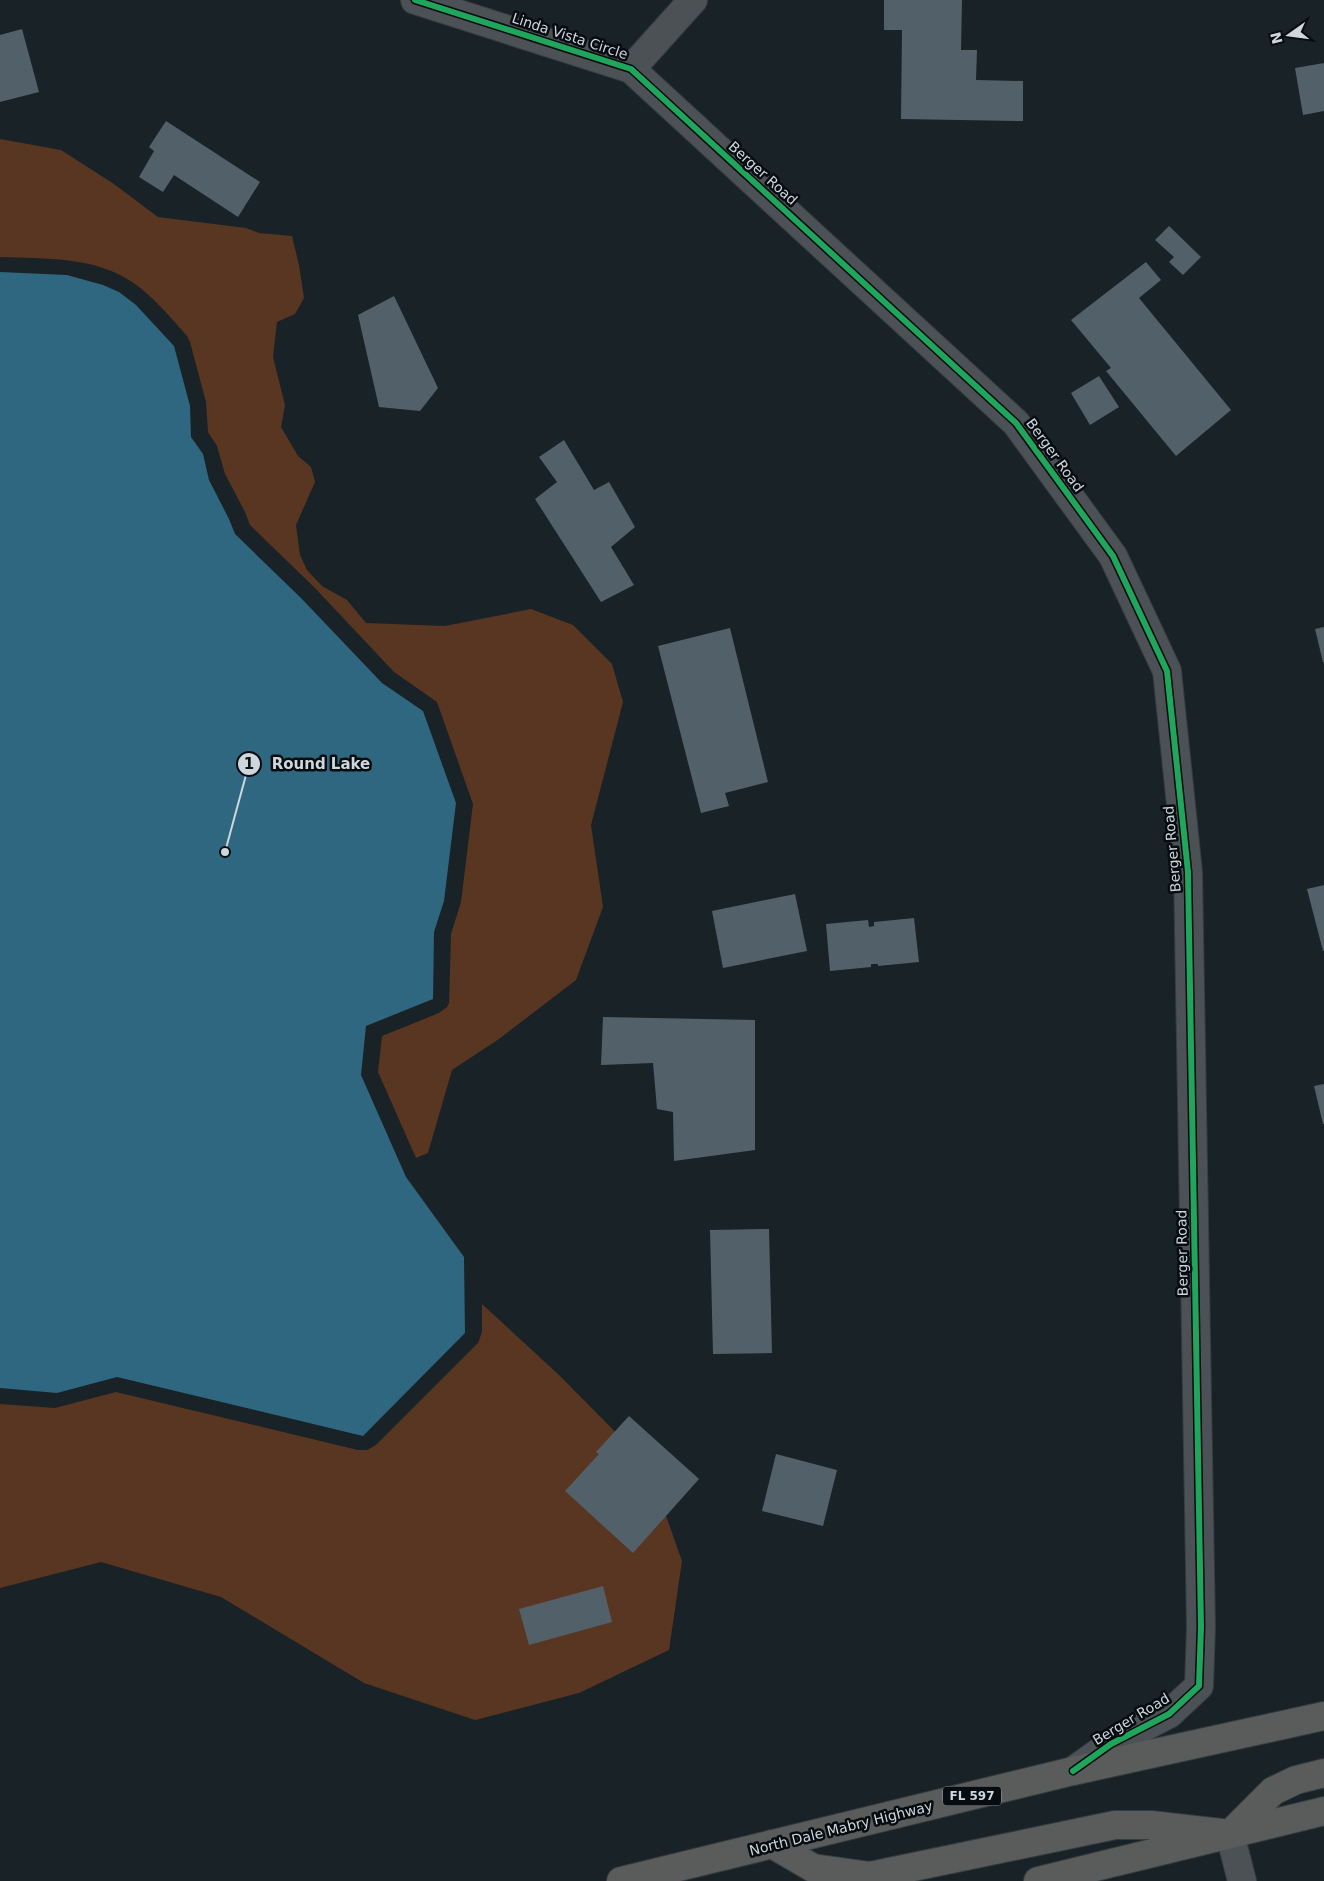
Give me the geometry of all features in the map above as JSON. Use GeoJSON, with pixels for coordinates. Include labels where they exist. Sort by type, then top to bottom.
{"type":"FeatureCollection","features":[{"type":"Feature","properties":{"kind":"main road","name":"North Dale Mabry Highway"},"geometry":{"type":"LineString","coordinates":[[621,1881],[1073,1771],[1324,1716]]}},
{"type":"Feature","properties":{"kind":"main road"},"geometry":{"type":"LineString","coordinates":[[1230,1834],[1273,1791],[1296,1780],[1324,1773]]}},
{"type":"Feature","properties":{"kind":"main road"},"geometry":{"type":"LineString","coordinates":[[1038,1881],[1324,1811]]}},
{"type":"Feature","properties":{"kind":"main road"},"geometry":{"type":"LineString","coordinates":[[772,1844],[813,1868],[870,1876],[1115,1825],[1151,1825],[1230,1834]]}},
{"type":"Feature","properties":{"kind":"street","name":"Linda Vista Circle"},"geometry":{"type":"LineString","coordinates":[[415,0],[631,69]]}},
{"type":"Feature","properties":{"kind":"street"},"geometry":{"type":"LineString","coordinates":[[631,69],[693,0]]}},
{"type":"Feature","properties":{"kind":"street","name":"Berger Road"},"geometry":{"type":"LineString","coordinates":[[631,69],[1016,423],[1113,556],[1167,671],[1188,872],[1201,1626],[1199,1686],[1169,1714],[1111,1744],[1073,1771]]}},
{"type":"Feature","properties":{"kind":"street"},"geometry":{"type":"LineString","coordinates":[[1230,1834],[1242,1881]]}},
{"type":"Feature","properties":{"kind":"shaded area"},"geometry":{"type":"Polygon","coordinates":[[[0,139],[61,150],[114,184],[158,217],[246,228],[259,233],[292,236],[304,298],[295,314],[277,322],[273,357],[285,405],[281,427],[298,456],[311,467],[315,482],[296,525],[300,555],[307,570],[322,586],[347,600],[366,623],[445,626],[531,609],[573,625],[612,664],[623,702],[591,825],[603,907],[576,980],[499,1039],[452,1070],[428,1153],[416,1158],[378,1072],[382,1036],[439,1013],[449,1003],[451,934],[461,902],[473,804],[437,702],[394,672],[315,588],[250,525],[225,474],[217,446],[208,432],[206,402],[190,342],[187,336],[161,307],[132,282],[102,267],[68,260],[0,257],[0,139]]]}},
{"type":"Feature","properties":{"kind":"shaded area"},"geometry":{"type":"Polygon","coordinates":[[[482,1304],[559,1375],[648,1465],[682,1561],[669,1650],[579,1693],[475,1720],[364,1683],[221,1597],[101,1562],[0,1588],[0,1404],[55,1408],[116,1392],[358,1450],[367,1450],[376,1445],[478,1343],[482,1332],[482,1304]]]}},
{"type":"Feature","properties":{"kind":"water"},"geometry":{"type":"Polygon","coordinates":[[[0,272],[67,275],[103,285],[119,292],[136,305],[174,346],[190,406],[191,437],[203,454],[209,480],[235,534],[301,598],[382,683],[423,711],[456,803],[444,901],[434,932],[433,999],[366,1026],[361,1075],[406,1177],[464,1257],[465,1333],[363,1436],[117,1377],[57,1393],[0,1388],[0,272]]]}},
{"type":"Feature","properties":{"kind":"building"},"geometry":{"type":"Polygon","coordinates":[[[884,0],[962,0],[961,50],[977,50],[976,80],[1023,81],[1023,121],[901,119],[902,30],[884,30],[884,0]]]}},
{"type":"Feature","properties":{"kind":"building"},"geometry":{"type":"Polygon","coordinates":[[[22,29],[39,92],[0,102],[0,35],[22,29]]]}},
{"type":"Feature","properties":{"kind":"building"},"geometry":{"type":"Polygon","coordinates":[[[1324,63],[1324,111],[1303,115],[1295,68],[1324,63]]]}},
{"type":"Feature","properties":{"kind":"building"},"geometry":{"type":"Polygon","coordinates":[[[166,121],[260,182],[238,217],[174,175],[163,192],[139,177],[154,151],[149,147],[166,121]]]}},
{"type":"Feature","properties":{"kind":"building"},"geometry":{"type":"Polygon","coordinates":[[[1169,226],[1201,257],[1183,275],[1169,262],[1174,257],[1155,240],[1169,226]]]}},
{"type":"Feature","properties":{"kind":"building"},"geometry":{"type":"Polygon","coordinates":[[[1146,262],[1161,280],[1139,298],[1231,410],[1176,456],[1106,371],[1111,368],[1071,320],[1146,262]]]}},
{"type":"Feature","properties":{"kind":"building"},"geometry":{"type":"Polygon","coordinates":[[[394,296],[438,388],[420,411],[379,407],[358,315],[394,296]]]}},
{"type":"Feature","properties":{"kind":"building"},"geometry":{"type":"Polygon","coordinates":[[[1099,376],[1119,407],[1090,425],[1071,393],[1099,376]]]}},
{"type":"Feature","properties":{"kind":"building"},"geometry":{"type":"Polygon","coordinates":[[[564,440],[594,490],[609,482],[635,527],[611,547],[634,585],[601,602],[535,499],[557,482],[539,457],[564,440]]]}},
{"type":"Feature","properties":{"kind":"building"},"geometry":{"type":"Polygon","coordinates":[[[1324,627],[1324,662],[1323,662],[1315,629],[1324,627]]]}},
{"type":"Feature","properties":{"kind":"building"},"geometry":{"type":"Polygon","coordinates":[[[730,628],[768,782],[725,793],[729,806],[701,813],[658,646],[730,628]]]}},
{"type":"Feature","properties":{"kind":"building"},"geometry":{"type":"Polygon","coordinates":[[[1324,885],[1324,951],[1323,951],[1307,889],[1324,885]]]}},
{"type":"Feature","properties":{"kind":"building"},"geometry":{"type":"Polygon","coordinates":[[[795,894],[807,951],[723,968],[712,911],[795,894]]]}},
{"type":"Feature","properties":{"kind":"building"},"geometry":{"type":"Polygon","coordinates":[[[914,918],[919,962],[878,966],[878,964],[871,964],[871,967],[830,971],[826,924],[868,920],[869,927],[874,926],[874,922],[914,918]]]}},
{"type":"Feature","properties":{"kind":"building"},"geometry":{"type":"Polygon","coordinates":[[[603,1017],[755,1020],[755,1150],[674,1161],[673,1112],[657,1109],[653,1063],[601,1065],[603,1017]]]}},
{"type":"Feature","properties":{"kind":"building"},"geometry":{"type":"Polygon","coordinates":[[[1324,1084],[1324,1124],[1323,1124],[1314,1086],[1324,1084]]]}},
{"type":"Feature","properties":{"kind":"building"},"geometry":{"type":"Polygon","coordinates":[[[769,1229],[772,1353],[713,1354],[710,1230],[769,1229]]]}},
{"type":"Feature","properties":{"kind":"building"},"geometry":{"type":"Polygon","coordinates":[[[629,1416],[699,1479],[633,1553],[565,1491],[599,1454],[596,1452],[629,1416]]]}},
{"type":"Feature","properties":{"kind":"building"},"geometry":{"type":"Polygon","coordinates":[[[776,1454],[837,1470],[823,1526],[762,1511],[776,1454]]]}},
{"type":"Feature","properties":{"kind":"building"},"geometry":{"type":"Polygon","coordinates":[[[603,1586],[612,1622],[529,1645],[519,1609],[603,1586]]]}},
{"type":"Feature","properties":{"kind":"cycle path"},"geometry":{"type":"LineString","coordinates":[[415,0],[631,69],[1016,423],[1113,556],[1167,671],[1188,872],[1201,1627],[1199,1686],[1169,1714],[1111,1744],[1073,1771]]}},
{"type":"Feature","properties":{"kind":"place","name":"Round Lake"},"geometry":{"type":"Point","coordinates":[225,852]}}]}
